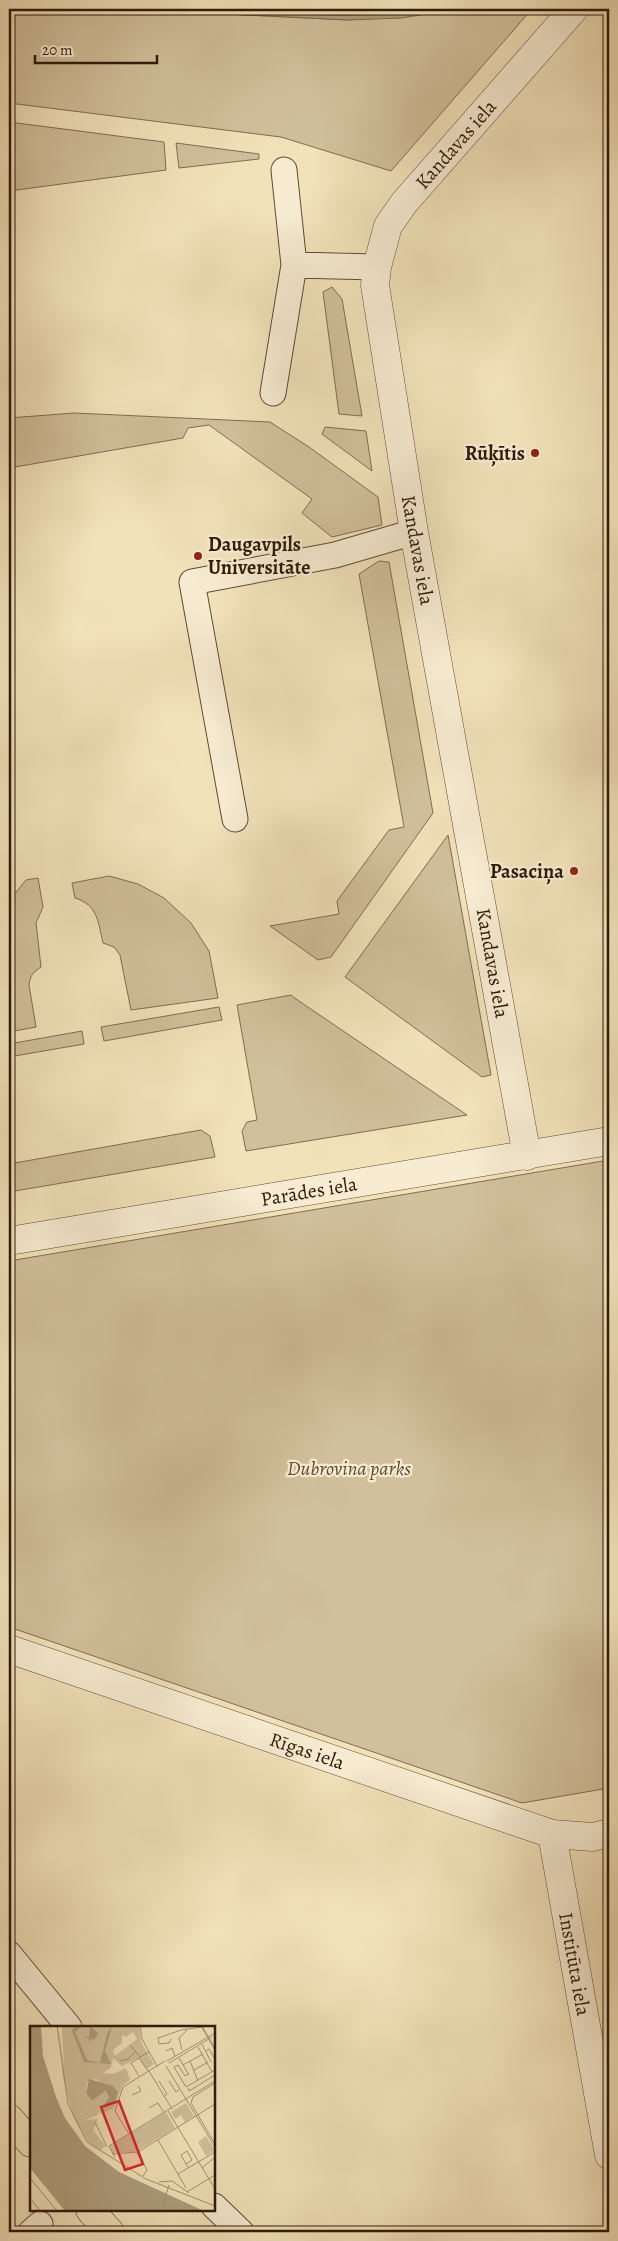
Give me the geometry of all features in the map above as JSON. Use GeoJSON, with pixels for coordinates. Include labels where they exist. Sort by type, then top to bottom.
{"type":"FeatureCollection","features":[{"type":"Feature","properties":{"kind":"main road"},"geometry":{"type":"LineString","coordinates":[[9,2118],[30,2142]]}},
{"type":"Feature","properties":{"kind":"main road"},"geometry":{"type":"LineString","coordinates":[[91,2211],[110,2232]]}},
{"type":"Feature","properties":{"kind":"street","name":"Kandavas iela"},"geometry":{"type":"LineString","coordinates":[[527,1156],[414,532],[375,285],[377,267],[388,226],[404,203],[574,9]]}},
{"type":"Feature","properties":{"kind":"street","name":"Parādes iela"},"geometry":{"type":"LineString","coordinates":[[9,1242],[609,1141]]}},
{"type":"Feature","properties":{"kind":"street","name":"Rīgas iela"},"geometry":{"type":"LineString","coordinates":[[9,1649],[552,1834],[593,1836],[609,1833]]}},
{"type":"Feature","properties":{"kind":"street","name":"Institūta iela"},"geometry":{"type":"LineString","coordinates":[[552,1834],[609,2155]]}},
{"type":"Feature","properties":{"kind":"lane"},"geometry":{"type":"LineString","coordinates":[[273,393],[294,265],[284,170]]}},
{"type":"Feature","properties":{"kind":"lane"},"geometry":{"type":"LineString","coordinates":[[294,265],[377,267]]}},
{"type":"Feature","properties":{"kind":"lane"},"geometry":{"type":"LineString","coordinates":[[235,819],[192,582],[335,555],[414,532]]}},
{"type":"Feature","properties":{"kind":"lane"},"geometry":{"type":"LineString","coordinates":[[9,1954],[68,2026]]}},
{"type":"Feature","properties":{"kind":"lane"},"geometry":{"type":"LineString","coordinates":[[215,2207],[241,2232]]}},
{"type":"Feature","properties":{"kind":"green space"},"geometry":{"type":"Polygon","coordinates":[[[9,9],[189,9],[206,13],[348,20],[455,9],[532,9],[391,171],[281,137],[9,103],[9,9]]]}},
{"type":"Feature","properties":{"kind":"green space"},"geometry":{"type":"Polygon","coordinates":[[[9,122],[164,142],[166,170],[9,191],[9,122]]]}},
{"type":"Feature","properties":{"kind":"green space"},"geometry":{"type":"Polygon","coordinates":[[[176,143],[259,154],[259,159],[179,168],[176,143]]]}},
{"type":"Feature","properties":{"kind":"green space"},"geometry":{"type":"Polygon","coordinates":[[[332,287],[342,299],[362,416],[339,414],[323,292],[332,287]]]}},
{"type":"Feature","properties":{"kind":"green space"},"geometry":{"type":"Polygon","coordinates":[[[74,413],[270,422],[309,447],[378,497],[382,525],[332,537],[302,513],[312,499],[209,425],[188,428],[183,438],[9,468],[9,418],[74,413]]]}},
{"type":"Feature","properties":{"kind":"green space"},"geometry":{"type":"Polygon","coordinates":[[[325,427],[366,431],[372,471],[322,434],[325,427]]]}},
{"type":"Feature","properties":{"kind":"green space"},"geometry":{"type":"Polygon","coordinates":[[[379,561],[389,562],[433,813],[331,957],[318,960],[270,926],[339,914],[337,901],[389,830],[404,827],[359,574],[379,561]]]}},
{"type":"Feature","properties":{"kind":"green space"},"geometry":{"type":"Polygon","coordinates":[[[448,835],[491,1075],[482,1077],[345,977],[448,835]]]}},
{"type":"Feature","properties":{"kind":"green space"},"geometry":{"type":"Polygon","coordinates":[[[109,876],[138,884],[164,898],[191,923],[209,951],[218,998],[131,1010],[120,955],[114,947],[103,943],[96,915],[88,905],[75,898],[72,883],[109,876]]]}},
{"type":"Feature","properties":{"kind":"green space"},"geometry":{"type":"Polygon","coordinates":[[[38,878],[43,907],[36,923],[41,967],[32,974],[29,985],[36,1027],[9,1032],[9,901],[26,880],[38,878]]]}},
{"type":"Feature","properties":{"kind":"green space"},"geometry":{"type":"Polygon","coordinates":[[[291,995],[467,1115],[246,1151],[242,1131],[247,1122],[257,1120],[237,1005],[291,995]]]}},
{"type":"Feature","properties":{"kind":"green space"},"geometry":{"type":"Polygon","coordinates":[[[219,1007],[222,1020],[104,1041],[101,1027],[219,1007]]]}},
{"type":"Feature","properties":{"kind":"green space"},"geometry":{"type":"Polygon","coordinates":[[[82,1031],[84,1044],[9,1057],[9,1044],[82,1031]]]}},
{"type":"Feature","properties":{"kind":"green space"},"geometry":{"type":"Polygon","coordinates":[[[201,1130],[210,1136],[215,1157],[9,1192],[9,1164],[201,1130]]]}},
{"type":"Feature","properties":{"kind":"green space","name":"Dubrovina parks"},"geometry":{"type":"Polygon","coordinates":[[[609,1160],[609,1788],[522,1803],[9,1627],[9,1261],[609,1160]]]}},
{"type":"Feature","properties":{"kind":"water"},"geometry":{"type":"Polygon","coordinates":[[[189,9],[455,9],[402,18],[348,20],[206,13],[189,9]]]}},
{"type":"Feature","properties":{"kind":"place","name":"Rūķītis"},"geometry":{"type":"Point","coordinates":[535,453]}},
{"type":"Feature","properties":{"kind":"place","name":"Daugavpils Universitāte"},"geometry":{"type":"Point","coordinates":[198,556]}},
{"type":"Feature","properties":{"kind":"place","name":"Pasaciņa"},"geometry":{"type":"Point","coordinates":[574,871]}}]}
